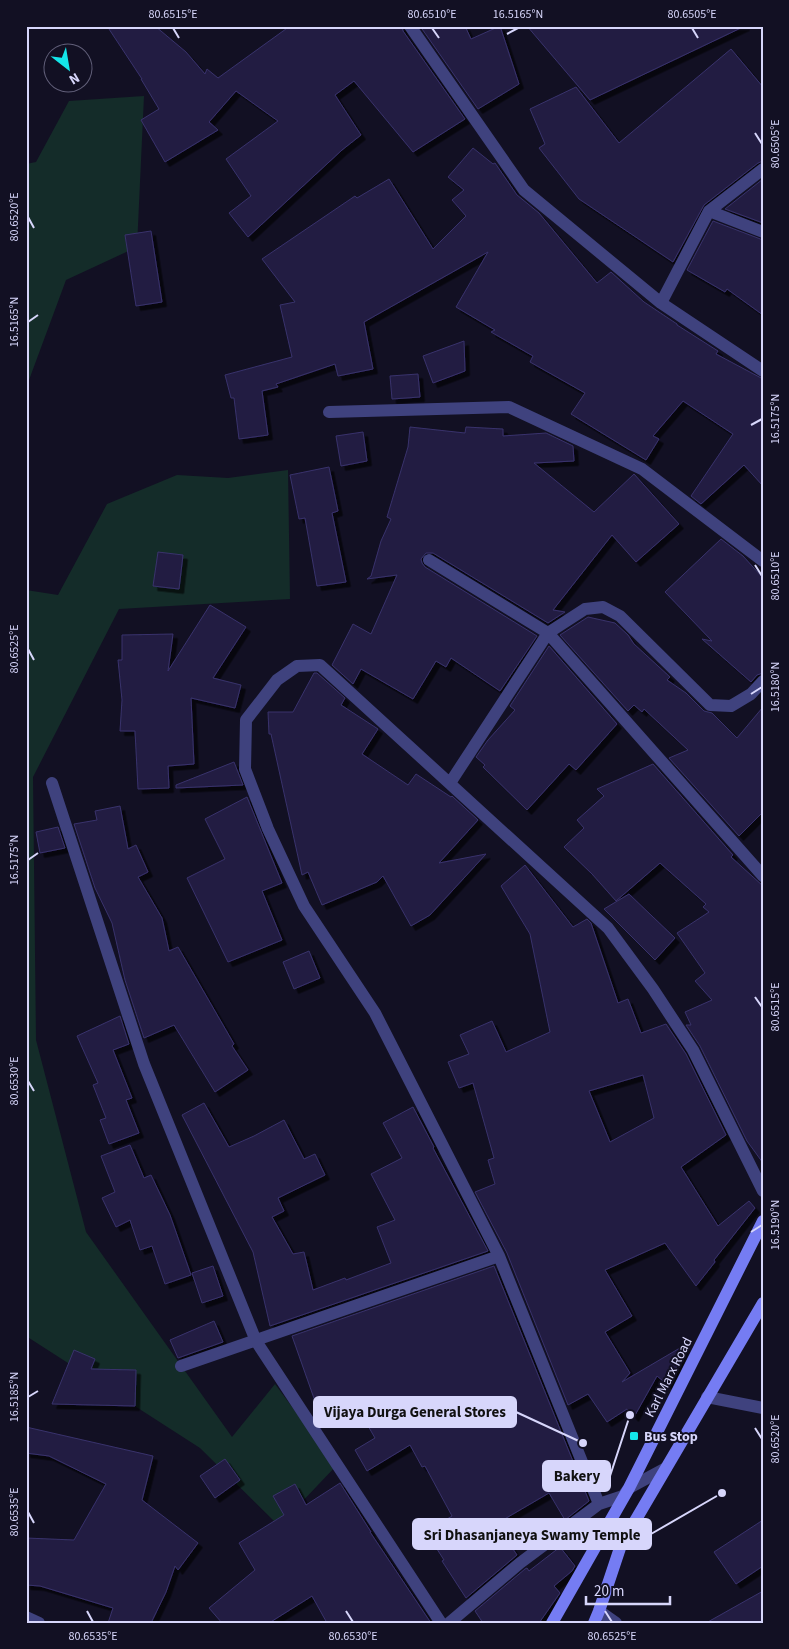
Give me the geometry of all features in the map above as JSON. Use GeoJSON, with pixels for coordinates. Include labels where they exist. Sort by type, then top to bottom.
{"type":"FeatureCollection","features":[{"type":"Feature","properties":{"kind":"main road","name":"Karl Marx Road"},"geometry":{"type":"LineString","coordinates":[[552,1623],[629,1488],[763,1221]]}},
{"type":"Feature","properties":{"kind":"main road"},"geometry":{"type":"LineString","coordinates":[[596,1617],[621,1545],[763,1302]]}},
{"type":"Feature","properties":{"kind":"street"},"geometry":{"type":"LineString","coordinates":[[410,26],[524,190],[661,303],[763,371]]}},
{"type":"Feature","properties":{"kind":"street"},"geometry":{"type":"LineString","coordinates":[[661,303],[709,211],[763,169]]}},
{"type":"Feature","properties":{"kind":"street"},"geometry":{"type":"LineString","coordinates":[[709,211],[763,232]]}},
{"type":"Feature","properties":{"kind":"street"},"geometry":{"type":"LineString","coordinates":[[329,412],[509,407],[642,469],[763,561]]}},
{"type":"Feature","properties":{"kind":"street"},"geometry":{"type":"LineString","coordinates":[[429,560],[548,633],[763,876]]}},
{"type":"Feature","properties":{"kind":"street"},"geometry":{"type":"LineString","coordinates":[[450,784],[548,633],[585,609],[603,607],[620,616],[710,705],[732,706],[751,694],[763,681]]}},
{"type":"Feature","properties":{"kind":"street"},"geometry":{"type":"LineString","coordinates":[[598,1504],[499,1256],[375,1013],[304,906],[268,829],[245,769],[246,720],[277,680],[297,666],[320,665],[608,928],[653,989],[692,1050],[763,1191]]}},
{"type":"Feature","properties":{"kind":"street"},"geometry":{"type":"LineString","coordinates":[[52,783],[144,1064],[256,1341],[441,1623]]}},
{"type":"Feature","properties":{"kind":"street"},"geometry":{"type":"LineString","coordinates":[[181,1366],[499,1256]]}},
{"type":"Feature","properties":{"kind":"street"},"geometry":{"type":"LineString","coordinates":[[707,1397],[763,1408]]}},
{"type":"Feature","properties":{"kind":"street"},"geometry":{"type":"LineString","coordinates":[[449,1623],[520,1563],[598,1504],[623,1496],[629,1488],[666,1468]]}},
{"type":"Feature","properties":{"kind":"street"},"geometry":{"type":"LineString","coordinates":[[26,1617],[39,1623]]}},
{"type":"Feature","properties":{"kind":"street"},"geometry":{"type":"LineString","coordinates":[[596,1617],[616,1623]]}},
{"type":"Feature","properties":{"kind":"green space"},"geometry":{"type":"Polygon","coordinates":[[[144,96],[137,247],[66,280],[29,380],[26,393],[26,164],[36,162],[69,101],[144,96]]]}},
{"type":"Feature","properties":{"kind":"green space"},"geometry":{"type":"Polygon","coordinates":[[[288,470],[290,599],[119,609],[33,777],[36,1040],[86,1232],[232,1437],[275,1384],[336,1466],[279,1526],[200,1448],[26,1336],[26,590],[58,595],[107,504],[177,475],[228,478],[288,470]]]}},
{"type":"Feature","properties":{"kind":"building"},"geometry":{"type":"Polygon","coordinates":[[[107,26],[155,26],[186,52],[205,74],[207,69],[218,78],[290,26],[402,26],[403,31],[465,119],[413,152],[354,81],[335,95],[361,135],[342,150],[248,237],[229,213],[251,196],[226,159],[278,121],[236,91],[209,122],[218,130],[165,162],[141,120],[159,109],[142,79],[107,26]]]}},
{"type":"Feature","properties":{"kind":"building"},"geometry":{"type":"Polygon","coordinates":[[[420,26],[465,26],[471,39],[500,26],[519,84],[478,109],[420,26]]]}},
{"type":"Feature","properties":{"kind":"building"},"geometry":{"type":"Polygon","coordinates":[[[527,26],[745,26],[590,100],[527,26]]]}},
{"type":"Feature","properties":{"kind":"building"},"geometry":{"type":"Polygon","coordinates":[[[731,49],[763,87],[763,161],[704,205],[673,262],[579,199],[539,148],[545,144],[530,109],[576,87],[619,143],[731,49]]]}},
{"type":"Feature","properties":{"kind":"building"},"geometry":{"type":"Polygon","coordinates":[[[473,148],[493,164],[495,163],[517,195],[539,213],[597,283],[611,272],[644,302],[718,351],[716,354],[763,379],[763,486],[744,465],[701,504],[691,496],[733,434],[683,401],[653,436],[659,439],[646,460],[571,414],[585,393],[530,362],[533,356],[491,332],[495,330],[456,307],[488,252],[364,322],[373,369],[338,376],[335,364],[276,384],[278,387],[262,391],[268,435],[239,439],[234,398],[231,398],[225,375],[292,357],[280,305],[295,302],[262,259],[355,196],[357,198],[389,179],[433,249],[466,216],[452,200],[464,190],[448,177],[473,148]]]}},
{"type":"Feature","properties":{"kind":"building"},"geometry":{"type":"Polygon","coordinates":[[[763,179],[763,223],[725,209],[763,179]]]}},
{"type":"Feature","properties":{"kind":"building"},"geometry":{"type":"Polygon","coordinates":[[[713,221],[763,240],[763,315],[727,289],[725,292],[687,270],[713,221]]]}},
{"type":"Feature","properties":{"kind":"building"},"geometry":{"type":"Polygon","coordinates":[[[151,231],[162,302],[136,306],[125,235],[151,231]]]}},
{"type":"Feature","properties":{"kind":"building"},"geometry":{"type":"Polygon","coordinates":[[[464,341],[465,371],[433,383],[423,356],[464,341]]]}},
{"type":"Feature","properties":{"kind":"building"},"geometry":{"type":"Polygon","coordinates":[[[418,374],[420,397],[392,399],[390,376],[418,374]]]}},
{"type":"Feature","properties":{"kind":"building"},"geometry":{"type":"Polygon","coordinates":[[[410,427],[465,433],[466,427],[503,429],[503,436],[546,433],[573,446],[574,461],[534,463],[594,512],[634,474],[679,524],[636,562],[612,535],[553,610],[565,612],[548,623],[433,553],[426,553],[421,559],[425,567],[537,636],[500,691],[451,658],[446,667],[436,661],[413,699],[361,669],[353,684],[332,665],[353,624],[371,634],[397,575],[367,579],[371,576],[381,541],[391,519],[387,517],[408,447],[410,427]]]}},
{"type":"Feature","properties":{"kind":"building"},"geometry":{"type":"Polygon","coordinates":[[[363,432],[367,461],[341,466],[336,436],[363,432]]]}},
{"type":"Feature","properties":{"kind":"building"},"geometry":{"type":"Polygon","coordinates":[[[329,467],[338,511],[332,513],[346,582],[317,586],[305,518],[299,519],[290,475],[329,467]]]}},
{"type":"Feature","properties":{"kind":"building"},"geometry":{"type":"Polygon","coordinates":[[[721,539],[743,556],[763,578],[763,673],[757,675],[751,682],[702,639],[712,641],[665,592],[721,539]]]}},
{"type":"Feature","properties":{"kind":"building"},"geometry":{"type":"Polygon","coordinates":[[[158,552],[183,555],[179,589],[153,586],[158,552]]]}},
{"type":"Feature","properties":{"kind":"building"},"geometry":{"type":"Polygon","coordinates":[[[210,605],[246,627],[213,678],[241,685],[235,708],[191,698],[194,764],[168,766],[169,788],[138,789],[135,731],[120,731],[122,700],[118,660],[122,660],[122,635],[173,634],[168,671],[210,605]]]}},
{"type":"Feature","properties":{"kind":"building"},"geometry":{"type":"Polygon","coordinates":[[[588,617],[615,623],[628,635],[634,644],[670,677],[667,680],[686,693],[704,711],[712,713],[737,738],[763,707],[763,812],[739,836],[669,758],[688,750],[644,709],[642,712],[634,705],[628,711],[560,635],[588,617]]]}},
{"type":"Feature","properties":{"kind":"building"},"geometry":{"type":"Polygon","coordinates":[[[549,646],[617,724],[576,770],[569,764],[527,810],[483,767],[485,765],[476,757],[488,740],[515,710],[510,706],[549,646]]]}},
{"type":"Feature","properties":{"kind":"building"},"geometry":{"type":"Polygon","coordinates":[[[314,673],[317,673],[345,698],[341,705],[378,729],[362,754],[408,785],[416,774],[452,796],[478,820],[439,863],[486,854],[430,915],[411,926],[383,876],[377,882],[322,905],[308,872],[302,875],[271,734],[269,734],[268,712],[293,712],[314,673]]]}},
{"type":"Feature","properties":{"kind":"building"},"geometry":{"type":"Polygon","coordinates":[[[234,762],[243,785],[176,788],[176,785],[234,762]]]}},
{"type":"Feature","properties":{"kind":"building"},"geometry":{"type":"Polygon","coordinates":[[[653,764],[733,855],[731,857],[763,886],[763,1163],[747,1141],[700,1046],[686,1025],[691,1025],[685,1012],[712,1000],[695,981],[705,973],[677,933],[709,912],[703,907],[706,904],[660,863],[616,901],[564,847],[584,828],[577,820],[604,796],[597,789],[653,764]]]}},
{"type":"Feature","properties":{"kind":"building"},"geometry":{"type":"Polygon","coordinates":[[[247,797],[282,883],[262,891],[282,940],[228,962],[187,878],[225,859],[205,819],[247,797]]]}},
{"type":"Feature","properties":{"kind":"building"},"geometry":{"type":"Polygon","coordinates":[[[120,806],[128,849],[136,845],[148,872],[138,877],[162,918],[169,951],[178,947],[234,1044],[232,1046],[248,1070],[215,1092],[174,1025],[144,1038],[125,980],[112,923],[95,888],[74,824],[97,820],[95,811],[120,806]]]}},
{"type":"Feature","properties":{"kind":"building"},"geometry":{"type":"Polygon","coordinates":[[[58,827],[65,848],[40,853],[36,832],[58,827]]]}},
{"type":"Feature","properties":{"kind":"building"},"geometry":{"type":"Polygon","coordinates":[[[525,865],[573,927],[587,919],[591,923],[618,1003],[628,999],[641,1033],[666,1024],[686,1054],[726,1135],[681,1167],[718,1226],[749,1201],[755,1208],[696,1286],[665,1243],[605,1270],[632,1316],[605,1332],[630,1373],[622,1382],[685,1345],[669,1386],[657,1376],[634,1417],[627,1409],[607,1422],[588,1394],[568,1405],[507,1253],[475,1192],[495,1184],[488,1160],[494,1158],[473,1083],[459,1088],[448,1062],[469,1054],[460,1035],[492,1021],[506,1052],[550,1032],[530,934],[501,886],[525,865]],[[643,1075],[589,1091],[610,1142],[654,1118],[643,1075]]]}},
{"type":"Feature","properties":{"kind":"building"},"geometry":{"type":"Polygon","coordinates":[[[629,894],[675,938],[655,960],[604,909],[629,894]]]}},
{"type":"Feature","properties":{"kind":"building"},"geometry":{"type":"Polygon","coordinates":[[[309,951],[320,978],[294,989],[283,962],[309,951]]]}},
{"type":"Feature","properties":{"kind":"building"},"geometry":{"type":"Polygon","coordinates":[[[120,1016],[129,1044],[113,1050],[132,1098],[126,1100],[139,1133],[109,1144],[100,1120],[106,1118],[93,1085],[98,1083],[77,1036],[120,1016]]]}},
{"type":"Feature","properties":{"kind":"building"},"geometry":{"type":"Polygon","coordinates":[[[204,1103],[229,1147],[284,1120],[304,1159],[315,1154],[325,1175],[278,1198],[284,1211],[272,1217],[293,1254],[304,1252],[313,1290],[391,1263],[377,1227],[395,1220],[371,1174],[402,1158],[383,1123],[413,1107],[488,1251],[270,1326],[253,1252],[182,1115],[204,1103]]]}},
{"type":"Feature","properties":{"kind":"building"},"geometry":{"type":"Polygon","coordinates":[[[130,1145],[144,1178],[151,1175],[170,1215],[191,1275],[165,1284],[152,1246],[140,1250],[130,1220],[116,1227],[102,1198],[115,1192],[101,1156],[130,1145]]]}},
{"type":"Feature","properties":{"kind":"building"},"geometry":{"type":"Polygon","coordinates":[[[213,1266],[223,1296],[202,1303],[192,1273],[213,1266]]]}},
{"type":"Feature","properties":{"kind":"building"},"geometry":{"type":"Polygon","coordinates":[[[494,1266],[589,1501],[565,1520],[549,1493],[496,1524],[517,1555],[466,1598],[426,1532],[452,1516],[425,1466],[422,1467],[410,1445],[367,1471],[355,1450],[375,1438],[353,1400],[324,1410],[322,1402],[316,1404],[292,1336],[494,1266]]]}},
{"type":"Feature","properties":{"kind":"building"},"geometry":{"type":"Polygon","coordinates":[[[214,1321],[223,1342],[178,1358],[170,1340],[214,1321]]]}},
{"type":"Feature","properties":{"kind":"building"},"geometry":{"type":"Polygon","coordinates":[[[74,1350],[95,1359],[91,1369],[136,1370],[135,1406],[52,1404],[74,1350]]]}},
{"type":"Feature","properties":{"kind":"building"},"geometry":{"type":"Polygon","coordinates":[[[26,1427],[153,1456],[142,1500],[198,1543],[178,1570],[175,1566],[166,1592],[151,1623],[108,1623],[113,1608],[40,1586],[26,1585],[26,1538],[74,1540],[106,1484],[49,1456],[26,1453],[26,1427]]]}},
{"type":"Feature","properties":{"kind":"building"},"geometry":{"type":"Polygon","coordinates":[[[225,1459],[240,1480],[215,1498],[200,1476],[225,1459]]]}},
{"type":"Feature","properties":{"kind":"building"},"geometry":{"type":"Polygon","coordinates":[[[340,1483],[370,1532],[431,1623],[327,1623],[312,1596],[269,1623],[222,1623],[209,1608],[255,1570],[239,1543],[284,1515],[273,1496],[295,1484],[306,1505],[340,1483]]]}},
{"type":"Feature","properties":{"kind":"building"},"geometry":{"type":"Polygon","coordinates":[[[763,1520],[763,1566],[736,1584],[714,1552],[763,1520]]]}},
{"type":"Feature","properties":{"kind":"building"},"geometry":{"type":"Polygon","coordinates":[[[560,1547],[575,1566],[572,1571],[554,1586],[560,1593],[539,1623],[483,1623],[475,1611],[525,1569],[527,1568],[529,1571],[560,1547]]]}},
{"type":"Feature","properties":{"kind":"building"},"geometry":{"type":"Polygon","coordinates":[[[763,1591],[763,1623],[706,1623],[763,1591]]]}},
{"type":"Feature","properties":{"kind":"place","name":"Bakery"},"geometry":{"type":"Point","coordinates":[630,1415]}},
{"type":"Feature","properties":{"kind":"place","name":"Bus Stop"},"geometry":{"type":"Point","coordinates":[634,1436]}},
{"type":"Feature","properties":{"kind":"place","name":"Vijaya Durga General Stores"},"geometry":{"type":"Point","coordinates":[583,1443]}},
{"type":"Feature","properties":{"kind":"place","name":"Sri Dhasanjaneya Swamy Temple"},"geometry":{"type":"Point","coordinates":[722,1493]}}]}
